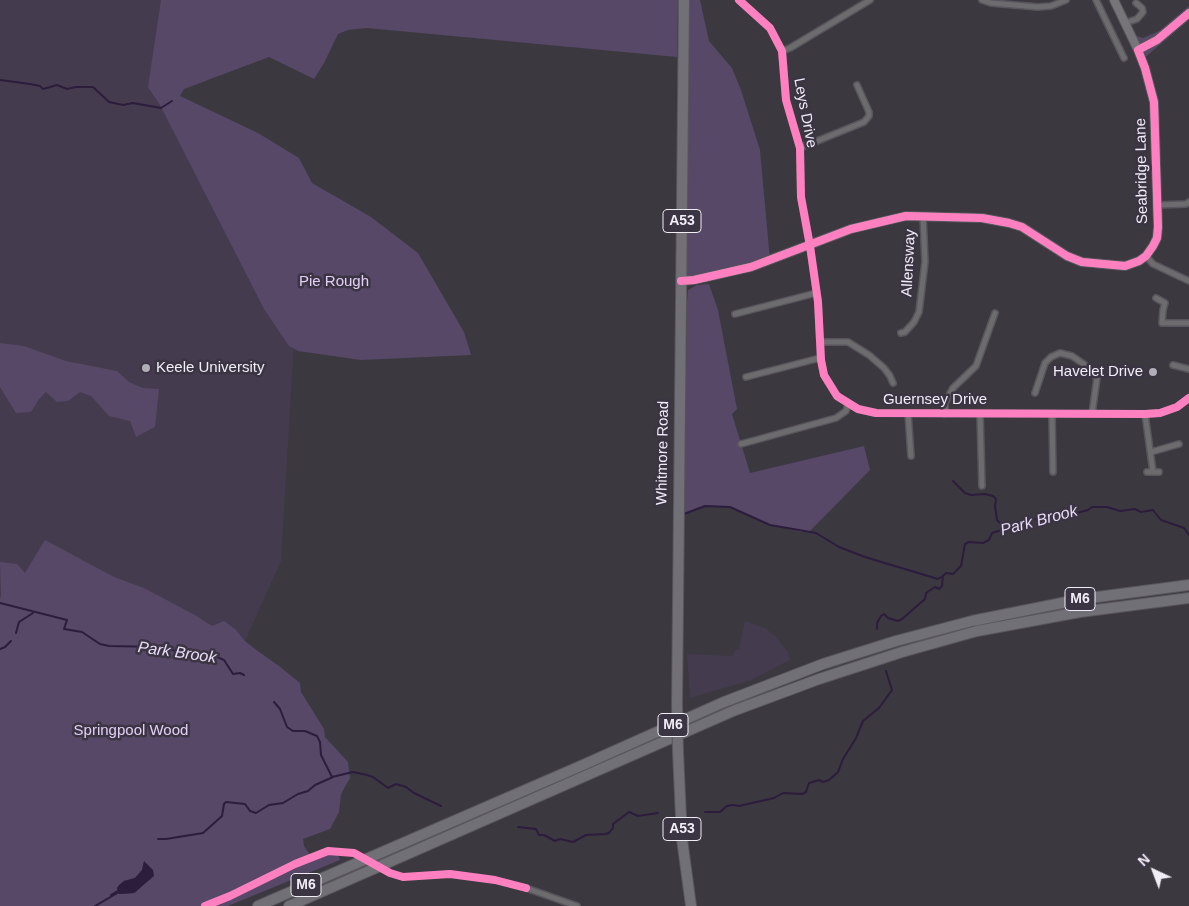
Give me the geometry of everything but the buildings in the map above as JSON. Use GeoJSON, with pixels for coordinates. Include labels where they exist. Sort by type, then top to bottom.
{"type":"FeatureCollection","features":[{"type":"Feature","properties":{"kind":"highway","name":"Whitmore Road"},"geometry":{"type":"LineString","coordinates":[[684,0],[677,704],[682,839],[690,906]]}},
{"type":"Feature","properties":{"kind":"highway","name":"M6"},"geometry":{"type":"LineString","coordinates":[[258,906],[724,702],[832,661],[896,641],[981,619],[1082,599],[1189,585]]}},
{"type":"Feature","properties":{"kind":"highway","name":"M6"},"geometry":{"type":"LineString","coordinates":[[288,906],[724,715],[864,663],[977,631],[1028,620],[1189,598]]}},
{"type":"Feature","properties":{"kind":"street","name":"Leys Drive"},"geometry":{"type":"LineString","coordinates":[[739,0],[770,28],[782,51],[786,100],[800,148],[801,197],[810,246]]}},
{"type":"Feature","properties":{"kind":"street"},"geometry":{"type":"LineString","coordinates":[[782,51],[790,48],[868,0]]}},
{"type":"Feature","properties":{"kind":"street"},"geometry":{"type":"LineString","coordinates":[[982,0],[990,3],[1019,3],[1038,8],[1051,6],[1066,0]]}},
{"type":"Feature","properties":{"kind":"street"},"geometry":{"type":"LineString","coordinates":[[1096,0],[1124,58]]}},
{"type":"Feature","properties":{"kind":"street","name":"Seabridge Lane"},"geometry":{"type":"LineString","coordinates":[[1114,0],[1138,50],[1154,102],[1158,205],[1157,238],[1146,256]]}},
{"type":"Feature","properties":{"kind":"street"},"geometry":{"type":"LineString","coordinates":[[1125,24],[1136,19],[1143,12],[1142,8],[1136,3]]}},
{"type":"Feature","properties":{"kind":"street"},"geometry":{"type":"LineString","coordinates":[[1138,50],[1157,40],[1189,13]]}},
{"type":"Feature","properties":{"kind":"street"},"geometry":{"type":"LineString","coordinates":[[800,148],[864,122],[869,116],[869,112],[857,85]]}},
{"type":"Feature","properties":{"kind":"street"},"geometry":{"type":"LineString","coordinates":[[1158,205],[1186,204],[1189,202]]}},
{"type":"Feature","properties":{"kind":"street"},"geometry":{"type":"LineString","coordinates":[[681,281],[694,280],[751,267],[851,229],[906,216],[982,218],[1016,226],[1034,234],[1067,256],[1082,262],[1124,266],[1139,261],[1146,256],[1152,264],[1189,281]]}},
{"type":"Feature","properties":{"kind":"street","name":"Allensway"},"geometry":{"type":"LineString","coordinates":[[901,333],[905,332],[914,322],[919,312],[924,262],[923,216]]}},
{"type":"Feature","properties":{"kind":"street","name":"Guernsey Drive"},"geometry":{"type":"LineString","coordinates":[[810,246],[816,293],[820,358],[824,375],[838,396],[858,409],[876,413],[908,414],[1144,414],[1160,413],[1177,407],[1189,398]]}},
{"type":"Feature","properties":{"kind":"street"},"geometry":{"type":"LineString","coordinates":[[735,314],[816,293]]}},
{"type":"Feature","properties":{"kind":"street"},"geometry":{"type":"LineString","coordinates":[[1156,298],[1166,303],[1163,310],[1162,323],[1189,323]]}},
{"type":"Feature","properties":{"kind":"street"},"geometry":{"type":"LineString","coordinates":[[945,414],[945,403],[953,388],[976,366],[995,313]]}},
{"type":"Feature","properties":{"kind":"street"},"geometry":{"type":"LineString","coordinates":[[820,342],[848,342],[869,355],[884,368],[893,383]]}},
{"type":"Feature","properties":{"kind":"street"},"geometry":{"type":"LineString","coordinates":[[1035,394],[1045,363],[1051,357],[1060,354],[1072,356],[1085,365],[1097,378],[1092,414]]}},
{"type":"Feature","properties":{"kind":"street"},"geometry":{"type":"LineString","coordinates":[[746,377],[820,358]]}},
{"type":"Feature","properties":{"kind":"street"},"geometry":{"type":"LineString","coordinates":[[1173,365],[1189,369]]}},
{"type":"Feature","properties":{"kind":"street"},"geometry":{"type":"LineString","coordinates":[[741,444],[836,418],[846,411],[848,404]]}},
{"type":"Feature","properties":{"kind":"street"},"geometry":{"type":"LineString","coordinates":[[908,414],[911,456]]}},
{"type":"Feature","properties":{"kind":"street"},"geometry":{"type":"LineString","coordinates":[[980,414],[982,486]]}},
{"type":"Feature","properties":{"kind":"street"},"geometry":{"type":"LineString","coordinates":[[1052,414],[1053,472]]}},
{"type":"Feature","properties":{"kind":"street"},"geometry":{"type":"LineString","coordinates":[[1144,414],[1151,452],[1150,472],[1159,472]]}},
{"type":"Feature","properties":{"kind":"street"},"geometry":{"type":"LineString","coordinates":[[1151,452],[1179,444]]}},
{"type":"Feature","properties":{"kind":"street"},"geometry":{"type":"LineString","coordinates":[[526,888],[577,906]]}},
{"type":"Feature","properties":{"kind":"shaded area","name":"Keele University"},"geometry":{"type":"Polygon","coordinates":[[[0,0],[162,0],[167,101],[304,175],[281,561],[245,641],[0,624],[0,0]]]}},
{"type":"Feature","properties":{"kind":"shaded area"},"geometry":{"type":"Polygon","coordinates":[[[745,621],[765,628],[775,636],[788,652],[790,660],[749,681],[690,698],[687,654],[733,656],[735,650],[739,649],[745,621]]]}},
{"type":"Feature","properties":{"kind":"shaded area"},"geometry":{"type":"Polygon","coordinates":[[[144,861],[153,870],[154,876],[134,893],[119,894],[117,888],[119,885],[124,881],[135,878],[142,870],[144,861]]]}},
{"type":"Feature","properties":{"kind":"green space","name":"Pie Rough"},"geometry":{"type":"Polygon","coordinates":[[[161,0],[678,0],[677,57],[367,28],[348,30],[338,34],[314,79],[269,57],[184,89],[180,96],[258,133],[299,158],[312,183],[371,217],[418,253],[464,332],[471,355],[361,360],[298,351],[289,346],[264,309],[160,105],[148,87],[161,0]]]}},
{"type":"Feature","properties":{"kind":"green space"},"geometry":{"type":"Polygon","coordinates":[[[684,0],[700,0],[709,41],[732,68],[741,90],[760,150],[770,260],[681,281],[684,0]]]}},
{"type":"Feature","properties":{"kind":"green space"},"geometry":{"type":"Polygon","coordinates":[[[1189,6],[1189,20],[1142,60],[1132,38],[1136,36],[1143,38],[1159,31],[1189,6]]]}},
{"type":"Feature","properties":{"kind":"green space"},"geometry":{"type":"Polygon","coordinates":[[[709,284],[718,310],[737,409],[732,414],[750,473],[864,446],[870,470],[810,531],[801,532],[770,525],[730,507],[705,506],[684,514],[688,290],[697,285],[709,284]]]}},
{"type":"Feature","properties":{"kind":"green space"},"geometry":{"type":"Polygon","coordinates":[[[0,343],[24,346],[66,361],[117,371],[129,382],[143,388],[159,389],[155,427],[136,437],[130,421],[109,416],[91,396],[80,392],[68,401],[57,402],[46,392],[31,412],[16,413],[0,387],[0,343]]]}},
{"type":"Feature","properties":{"kind":"green space","name":"Springpool Wood"},"geometry":{"type":"Polygon","coordinates":[[[45,540],[114,577],[144,588],[212,626],[224,621],[235,629],[245,641],[300,683],[301,692],[324,729],[325,737],[348,762],[350,778],[341,794],[339,812],[330,829],[303,839],[304,846],[310,855],[329,850],[337,853],[340,860],[228,906],[0,906],[0,562],[17,564],[25,573],[45,540]],[[144,862],[142,870],[135,878],[124,881],[117,888],[119,894],[135,893],[151,879],[153,870],[144,862]]]}},
{"type":"Feature","properties":{"kind":"waterway"},"geometry":{"type":"LineString","coordinates":[[0,80],[40,86],[43,89],[57,85],[67,89],[93,87],[109,102],[123,105],[133,103],[161,108],[172,101]]}},
{"type":"Feature","properties":{"kind":"waterway"},"geometry":{"type":"LineString","coordinates":[[953,481],[965,493],[993,496],[996,499],[997,520],[1011,528]]}},
{"type":"Feature","properties":{"kind":"waterway"},"geometry":{"type":"LineString","coordinates":[[684,514],[705,506],[730,507],[770,525],[816,533],[839,547],[865,557],[938,579],[943,576]]}},
{"type":"Feature","properties":{"kind":"waterway","name":"Park Brook"},"geometry":{"type":"LineString","coordinates":[[877,629],[877,623],[884,614],[888,618],[898,621],[925,599],[926,593],[935,587],[939,589],[942,586],[943,576],[946,573],[953,574],[961,566],[965,544],[969,542],[983,543],[989,540],[992,533],[1035,519],[1053,515],[1073,514],[1092,507],[1107,507],[1120,511],[1135,509],[1141,512],[1153,510],[1161,520],[1184,528],[1189,535]]}},
{"type":"Feature","properties":{"kind":"waterway","name":"Park Brook"},"geometry":{"type":"LineString","coordinates":[[0,603],[67,620],[64,629],[82,632],[100,644],[109,646],[162,647],[206,660],[217,657],[224,660],[233,674],[240,673],[244,675]]}},
{"type":"Feature","properties":{"kind":"waterway"},"geometry":{"type":"LineString","coordinates":[[16,633],[19,622],[33,613]]}},
{"type":"Feature","properties":{"kind":"waterway"},"geometry":{"type":"LineString","coordinates":[[0,649],[11,641]]}},
{"type":"Feature","properties":{"kind":"waterway","name":"Park Brook"},"geometry":{"type":"LineString","coordinates":[[705,812],[720,812],[727,806],[739,806],[774,798],[783,793],[802,794],[806,792],[809,783],[829,780],[838,772],[863,721],[879,708],[892,690],[886,671]]}},
{"type":"Feature","properties":{"kind":"waterway","name":"Park Brook"},"geometry":{"type":"LineString","coordinates":[[274,702],[280,709],[287,727],[293,731],[305,731],[317,736],[320,742],[321,755],[332,777],[353,772],[367,775],[388,788],[396,784],[406,787],[441,806]]}},
{"type":"Feature","properties":{"kind":"waterway"},"geometry":{"type":"LineString","coordinates":[[158,839],[203,833],[222,816],[226,802],[245,804],[250,811],[256,813],[269,805],[283,803],[333,777]]}},
{"type":"Feature","properties":{"kind":"waterway","name":"Park Brook"},"geometry":{"type":"LineString","coordinates":[[518,827],[536,829],[539,835],[544,835],[555,841],[560,839],[573,842],[586,835],[609,833],[613,828],[613,824],[629,812],[638,816],[658,813]]}},
{"type":"Feature","properties":{"kind":"waterway"},"geometry":{"type":"LineString","coordinates":[[111,895],[119,890]]}},
{"type":"Feature","properties":{"kind":"waterway"},"geometry":{"type":"LineString","coordinates":[[95,906],[119,892]]}},
{"type":"Feature","properties":{"kind":"cycle path"},"geometry":{"type":"LineString","coordinates":[[739,0],[770,28],[782,51],[786,100],[800,148],[801,197],[818,302],[821,360],[824,375],[837,396],[858,409],[876,413],[1145,414],[1160,413],[1177,407],[1189,398]]}},
{"type":"Feature","properties":{"kind":"cycle path"},"geometry":{"type":"LineString","coordinates":[[681,281],[694,280],[751,267],[851,229],[906,216],[982,218],[1009,223],[1022,227],[1067,256],[1082,262],[1125,266],[1139,261],[1146,256],[1153,246],[1157,238],[1158,227],[1154,102],[1138,50],[1157,40],[1189,13]]}},
{"type":"Feature","properties":{"kind":"cycle path"},"geometry":{"type":"LineString","coordinates":[[205,906],[230,896],[295,864],[328,851],[354,853],[390,873],[403,877],[450,874],[495,880],[526,888]]}},
{"type":"Feature","properties":{"kind":"place","name":"Keele University"},"geometry":{"type":"Point","coordinates":[146,368]}},
{"type":"Feature","properties":{"kind":"place","name":"Havelet Drive"},"geometry":{"type":"Point","coordinates":[1153,372]}}]}
